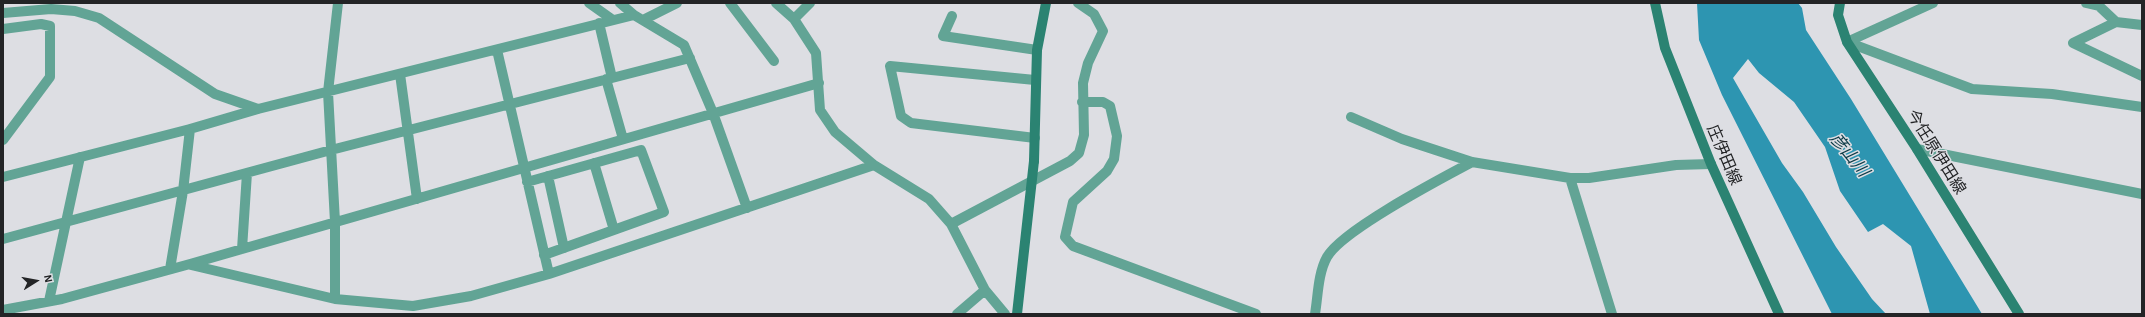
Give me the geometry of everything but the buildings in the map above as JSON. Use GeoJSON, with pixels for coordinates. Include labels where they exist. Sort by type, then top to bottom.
{"type":"FeatureCollection","features":[{"type":"Feature","properties":{"kind":"main road"},"geometry":{"type":"LineString","coordinates":[[1017,314],[1034,161],[1036,50],[1046,3]]}},
{"type":"Feature","properties":{"kind":"main road","name":"庄伊田線"},"geometry":{"type":"LineString","coordinates":[[1654,3],[1664,48],[1711,164],[1779,314]]}},
{"type":"Feature","properties":{"kind":"main road","name":"今任原伊田線"},"geometry":{"type":"LineString","coordinates":[[1840,3],[1838,15],[1847,42],[1917,149],[2019,314]]}},
{"type":"Feature","properties":{"kind":"street"},"geometry":{"type":"LineString","coordinates":[[335,299],[335,222],[328,92],[338,3]]}},
{"type":"Feature","properties":{"kind":"street"},"geometry":{"type":"LineString","coordinates":[[589,3],[613,20]]}},
{"type":"Feature","properties":{"kind":"street"},"geometry":{"type":"LineString","coordinates":[[620,3],[643,20],[684,45],[713,113],[747,208]]}},
{"type":"Feature","properties":{"kind":"street"},"geometry":{"type":"LineString","coordinates":[[643,20],[677,3]]}},
{"type":"Feature","properties":{"kind":"street"},"geometry":{"type":"LineString","coordinates":[[730,3],[774,61]]}},
{"type":"Feature","properties":{"kind":"street"},"geometry":{"type":"LineString","coordinates":[[776,3],[794,19],[816,53],[820,82],[820,110],[835,132],[874,165],[929,199],[951,224],[985,290],[1006,314]]}},
{"type":"Feature","properties":{"kind":"street"},"geometry":{"type":"LineString","coordinates":[[794,19],[810,3]]}},
{"type":"Feature","properties":{"kind":"street"},"geometry":{"type":"LineString","coordinates":[[951,224],[1070,161],[1079,152],[1084,135],[1082,102],[1083,83],[1088,63],[1103,31],[1098,17],[1087,7],[1078,3]]}},
{"type":"Feature","properties":{"kind":"street"},"geometry":{"type":"LineString","coordinates":[[1847,42],[1933,3]]}},
{"type":"Feature","properties":{"kind":"street"},"geometry":{"type":"LineString","coordinates":[[2086,3],[2099,6],[2116,22]]}},
{"type":"Feature","properties":{"kind":"street"},"geometry":{"type":"LineString","coordinates":[[3,12],[38,8],[66,9],[83,12],[99,18],[215,94],[258,109]]}},
{"type":"Feature","properties":{"kind":"street"},"geometry":{"type":"LineString","coordinates":[[3,177],[190,129],[258,109],[497,50],[634,14]]}},
{"type":"Feature","properties":{"kind":"street"},"geometry":{"type":"LineString","coordinates":[[952,16],[943,36],[1036,50]]}},
{"type":"Feature","properties":{"kind":"street"},"geometry":{"type":"LineString","coordinates":[[2142,25],[2116,22],[2073,43],[2142,76]]}},
{"type":"Feature","properties":{"kind":"street"},"geometry":{"type":"LineString","coordinates":[[599,23],[609,79],[623,139]]}},
{"type":"Feature","properties":{"kind":"street"},"geometry":{"type":"LineString","coordinates":[[3,29],[41,24],[50,26],[50,77],[3,140]]}},
{"type":"Feature","properties":{"kind":"street"},"geometry":{"type":"LineString","coordinates":[[1847,42],[1972,89],[2052,94],[2142,107]]}},
{"type":"Feature","properties":{"kind":"street"},"geometry":{"type":"LineString","coordinates":[[497,50],[549,274]]}},
{"type":"Feature","properties":{"kind":"street"},"geometry":{"type":"LineString","coordinates":[[3,239],[331,150],[690,58]]}},
{"type":"Feature","properties":{"kind":"street"},"geometry":{"type":"LineString","coordinates":[[1035,80],[890,66],[901,116],[911,123],[1035,138]]}},
{"type":"Feature","properties":{"kind":"street"},"geometry":{"type":"LineString","coordinates":[[400,74],[417,199]]}},
{"type":"Feature","properties":{"kind":"street"},"geometry":{"type":"LineString","coordinates":[[3,310],[49,301],[190,264],[820,82]]}},
{"type":"Feature","properties":{"kind":"street"},"geometry":{"type":"LineString","coordinates":[[1082,102],[1103,102],[1110,106],[1117,136],[1114,158],[1107,171],[1073,202],[1065,237],[1073,246],[1256,314]]}},
{"type":"Feature","properties":{"kind":"street"},"geometry":{"type":"LineString","coordinates":[[1351,117],[1402,139],[1472,162],[1570,178],[1589,178],[1676,165],[1711,164]]}},
{"type":"Feature","properties":{"kind":"street"},"geometry":{"type":"LineString","coordinates":[[170,269],[183,191],[190,129]]}},
{"type":"Feature","properties":{"kind":"street"},"geometry":{"type":"LineString","coordinates":[[1917,149],[2142,194]]}},
{"type":"Feature","properties":{"kind":"street"},"geometry":{"type":"LineString","coordinates":[[527,182],[641,150],[664,212],[544,255]]}},
{"type":"Feature","properties":{"kind":"street"},"geometry":{"type":"LineString","coordinates":[[49,301],[80,157]]}},
{"type":"Feature","properties":{"kind":"street"},"geometry":{"type":"LineString","coordinates":[[1315,314],[1327,256],[1345,239],[1445,175],[1472,162]]}},
{"type":"Feature","properties":{"kind":"street"},"geometry":{"type":"LineString","coordinates":[[594,163],[614,230]]}},
{"type":"Feature","properties":{"kind":"street"},"geometry":{"type":"LineString","coordinates":[[190,264],[335,299],[413,306],[471,296],[549,274],[874,165]]}},
{"type":"Feature","properties":{"kind":"street"},"geometry":{"type":"LineString","coordinates":[[242,249],[248,173]]}},
{"type":"Feature","properties":{"kind":"street"},"geometry":{"type":"LineString","coordinates":[[548,176],[564,248]]}},
{"type":"Feature","properties":{"kind":"street"},"geometry":{"type":"LineString","coordinates":[[1570,178],[1612,314]]}},
{"type":"Feature","properties":{"kind":"street"},"geometry":{"type":"LineString","coordinates":[[956,314],[985,290]]}},
{"type":"Feature","properties":{"kind":"water","name":"彦山川"},"geometry":{"type":"Polygon","coordinates":[[[1697,3],[1798,3],[1802,8],[1806,30],[1851,99],[1982,314],[1930,314],[1911,246],[1883,224],[1868,232],[1840,191],[1825,147],[1794,102],[1759,73],[1748,59],[1733,78],[1782,163],[1803,192],[1836,247],[1872,299],[1886,314],[1832,314],[1722,95],[1699,40],[1697,3]]]}}]}
